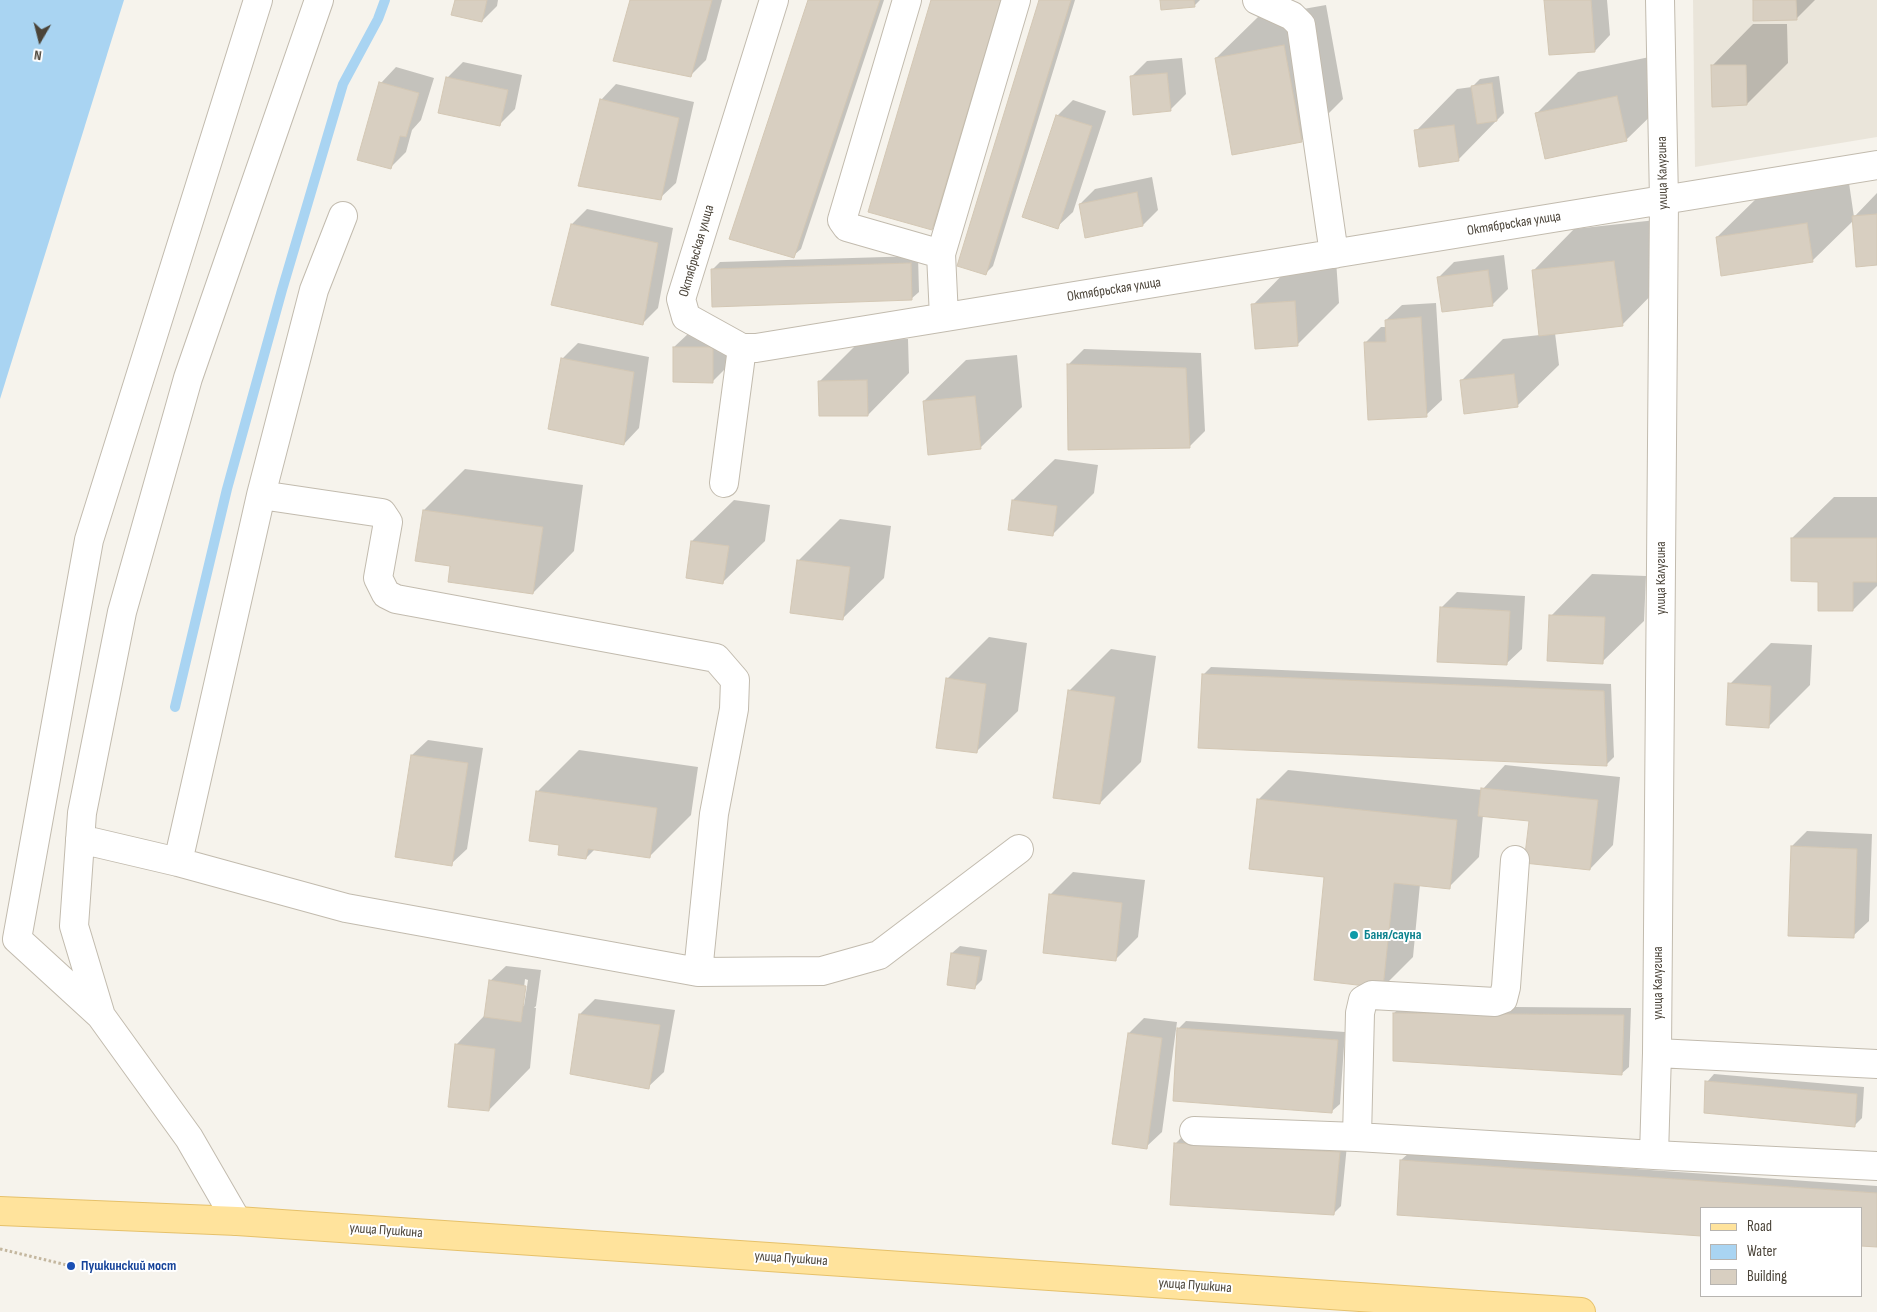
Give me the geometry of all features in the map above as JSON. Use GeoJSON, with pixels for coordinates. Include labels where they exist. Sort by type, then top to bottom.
{"type":"FeatureCollection","features":[{"type":"Feature","properties":{"kind":"main road","name":"улица Пушкина"},"geometry":{"type":"LineString","coordinates":[[0,1211],[237,1221],[1581,1312]]}},
{"type":"Feature","properties":{"kind":"street"},"geometry":{"type":"LineString","coordinates":[[237,1221],[189,1138],[101,1016],[17,939],[89,540],[258,0]]}},
{"type":"Feature","properties":{"kind":"street"},"geometry":{"type":"LineString","coordinates":[[101,1016],[74,926],[82,812],[122,612],[188,378],[319,0]]}},
{"type":"Feature","properties":{"kind":"street","name":"Октябрьская улица"},"geometry":{"type":"LineString","coordinates":[[774,0],[681,299],[686,317],[742,348],[756,348],[944,318],[1877,165]]}},
{"type":"Feature","properties":{"kind":"street"},"geometry":{"type":"LineString","coordinates":[[907,0],[842,220],[847,227],[941,254]]}},
{"type":"Feature","properties":{"kind":"street"},"geometry":{"type":"LineString","coordinates":[[944,318],[941,254],[1016,0]]}},
{"type":"Feature","properties":{"kind":"street"},"geometry":{"type":"LineString","coordinates":[[1257,0],[1292,16],[1301,25],[1334,254]]}},
{"type":"Feature","properties":{"kind":"street","name":"улица Калугина"},"geometry":{"type":"LineString","coordinates":[[1654,1155],[1658,1053],[1664,200],[1660,0]]}},
{"type":"Feature","properties":{"kind":"street"},"geometry":{"type":"LineString","coordinates":[[178,862],[261,495],[314,290],[342,216]]}},
{"type":"Feature","properties":{"kind":"street"},"geometry":{"type":"LineString","coordinates":[[724,483],[742,348]]}},
{"type":"Feature","properties":{"kind":"street"},"geometry":{"type":"LineString","coordinates":[[261,495],[382,513],[388,522],[378,578],[386,594],[396,598],[716,658],[735,680],[734,709],[714,814],[698,972]]}},
{"type":"Feature","properties":{"kind":"street"},"geometry":{"type":"LineString","coordinates":[[80,840],[178,862],[346,908],[698,972],[822,971],[879,955],[1019,849]]}},
{"type":"Feature","properties":{"kind":"street"},"geometry":{"type":"LineString","coordinates":[[1357,1136],[1360,1013],[1363,1000],[1372,995],[1495,1002],[1503,998],[1506,987],[1514,860]]}},
{"type":"Feature","properties":{"kind":"street"},"geometry":{"type":"LineString","coordinates":[[1658,1053],[1877,1064]]}},
{"type":"Feature","properties":{"kind":"street"},"geometry":{"type":"LineString","coordinates":[[1194,1131],[1357,1136],[1654,1155],[1877,1166]]}},
{"type":"Feature","properties":{"kind":"path"},"geometry":{"type":"LineString","coordinates":[[0,1250],[72,1266]]}},
{"type":"Feature","properties":{"kind":"shaded area"},"geometry":{"type":"Polygon","coordinates":[[[1693,0],[1877,0],[1877,137],[1695,167],[1693,0]]]}},
{"type":"Feature","properties":{"kind":"water"},"geometry":{"type":"Polygon","coordinates":[[[0,0],[124,0],[0,399],[0,0]]]}},
{"type":"Feature","properties":{"kind":"building"},"geometry":{"type":"Polygon","coordinates":[[[455,0],[487,0],[482,22],[451,15],[455,0]]]}},
{"type":"Feature","properties":{"kind":"building"},"geometry":{"type":"Polygon","coordinates":[[[630,0],[712,0],[691,77],[613,61],[630,0]]]}},
{"type":"Feature","properties":{"kind":"building"},"geometry":{"type":"Polygon","coordinates":[[[808,0],[880,0],[794,258],[729,239],[808,0]]]}},
{"type":"Feature","properties":{"kind":"building"},"geometry":{"type":"Polygon","coordinates":[[[931,0],[1001,0],[932,230],[868,212],[931,0]]]}},
{"type":"Feature","properties":{"kind":"building"},"geometry":{"type":"Polygon","coordinates":[[[1039,0],[1071,0],[986,275],[957,266],[1039,0]]]}},
{"type":"Feature","properties":{"kind":"building"},"geometry":{"type":"Polygon","coordinates":[[[1160,0],[1194,0],[1195,7],[1161,10],[1160,0]]]}},
{"type":"Feature","properties":{"kind":"building"},"geometry":{"type":"Polygon","coordinates":[[[1544,0],[1591,0],[1595,52],[1549,55],[1544,0]]]}},
{"type":"Feature","properties":{"kind":"building"},"geometry":{"type":"Polygon","coordinates":[[[1753,0],[1796,0],[1797,20],[1753,21],[1753,0]]]}},
{"type":"Feature","properties":{"kind":"building"},"geometry":{"type":"Polygon","coordinates":[[[1284,45],[1302,142],[1232,155],[1215,58],[1284,45]]]}},
{"type":"Feature","properties":{"kind":"building"},"geometry":{"type":"Polygon","coordinates":[[[1711,65],[1746,65],[1747,105],[1712,107],[1711,65]]]}},
{"type":"Feature","properties":{"kind":"building"},"geometry":{"type":"Polygon","coordinates":[[[1167,73],[1171,111],[1133,115],[1130,76],[1167,73]]]}},
{"type":"Feature","properties":{"kind":"building"},"geometry":{"type":"Polygon","coordinates":[[[446,77],[508,90],[500,126],[438,113],[446,77]]]}},
{"type":"Feature","properties":{"kind":"building"},"geometry":{"type":"Polygon","coordinates":[[[379,82],[419,93],[406,137],[400,136],[391,169],[357,160],[379,82]]]}},
{"type":"Feature","properties":{"kind":"building"},"geometry":{"type":"Polygon","coordinates":[[[1492,83],[1497,121],[1477,124],[1471,86],[1492,83]]]}},
{"type":"Feature","properties":{"kind":"building"},"geometry":{"type":"Polygon","coordinates":[[[1617,96],[1627,141],[1545,159],[1535,113],[1617,96]]]}},
{"type":"Feature","properties":{"kind":"building"},"geometry":{"type":"Polygon","coordinates":[[[600,99],[679,118],[661,200],[578,186],[600,99]]]}},
{"type":"Feature","properties":{"kind":"building"},"geometry":{"type":"Polygon","coordinates":[[[1056,115],[1092,126],[1058,229],[1022,217],[1056,115]]]}},
{"type":"Feature","properties":{"kind":"building"},"geometry":{"type":"Polygon","coordinates":[[[1454,125],[1459,161],[1419,167],[1414,130],[1454,125]]]}},
{"type":"Feature","properties":{"kind":"building"},"geometry":{"type":"Polygon","coordinates":[[[1137,192],[1143,226],[1085,238],[1079,204],[1137,192]]]}},
{"type":"Feature","properties":{"kind":"building"},"geometry":{"type":"Polygon","coordinates":[[[1877,214],[1877,265],[1856,267],[1852,216],[1877,214]]]}},
{"type":"Feature","properties":{"kind":"building"},"geometry":{"type":"Polygon","coordinates":[[[1807,223],[1813,262],[1721,276],[1716,237],[1807,223]]]}},
{"type":"Feature","properties":{"kind":"building"},"geometry":{"type":"Polygon","coordinates":[[[571,224],[658,243],[643,325],[551,305],[571,224]]]}},
{"type":"Feature","properties":{"kind":"building"},"geometry":{"type":"Polygon","coordinates":[[[1614,261],[1623,326],[1539,336],[1532,270],[1614,261]]]}},
{"type":"Feature","properties":{"kind":"building"},"geometry":{"type":"Polygon","coordinates":[[[911,263],[912,300],[712,307],[711,269],[911,263]]]}},
{"type":"Feature","properties":{"kind":"building"},"geometry":{"type":"Polygon","coordinates":[[[1488,270],[1493,306],[1442,312],[1437,277],[1488,270]]]}},
{"type":"Feature","properties":{"kind":"building"},"geometry":{"type":"Polygon","coordinates":[[[1295,301],[1298,346],[1255,349],[1251,304],[1295,301]]]}},
{"type":"Feature","properties":{"kind":"building"},"geometry":{"type":"Polygon","coordinates":[[[1421,317],[1427,417],[1368,420],[1364,342],[1386,342],[1385,320],[1421,317]]]}},
{"type":"Feature","properties":{"kind":"building"},"geometry":{"type":"Polygon","coordinates":[[[673,347],[713,347],[713,383],[673,382],[673,347]]]}},
{"type":"Feature","properties":{"kind":"building"},"geometry":{"type":"Polygon","coordinates":[[[561,358],[634,372],[624,445],[548,429],[561,358]]]}},
{"type":"Feature","properties":{"kind":"building"},"geometry":{"type":"Polygon","coordinates":[[[1067,364],[1186,368],[1190,448],[1068,450],[1067,364]]]}},
{"type":"Feature","properties":{"kind":"building"},"geometry":{"type":"Polygon","coordinates":[[[1514,374],[1518,407],[1464,414],[1460,380],[1514,374]]]}},
{"type":"Feature","properties":{"kind":"building"},"geometry":{"type":"Polygon","coordinates":[[[867,380],[868,416],[819,416],[818,381],[867,380]]]}},
{"type":"Feature","properties":{"kind":"building"},"geometry":{"type":"Polygon","coordinates":[[[975,396],[981,449],[928,455],[923,401],[975,396]]]}},
{"type":"Feature","properties":{"kind":"building"},"geometry":{"type":"Polygon","coordinates":[[[1012,500],[1057,506],[1053,536],[1008,530],[1012,500]]]}},
{"type":"Feature","properties":{"kind":"building"},"geometry":{"type":"Polygon","coordinates":[[[423,510],[543,527],[533,594],[448,582],[450,566],[415,561],[423,510]]]}},
{"type":"Feature","properties":{"kind":"building"},"geometry":{"type":"Polygon","coordinates":[[[1791,538],[1877,538],[1877,582],[1853,582],[1853,611],[1818,611],[1818,582],[1791,581],[1791,538]]]}},
{"type":"Feature","properties":{"kind":"building"},"geometry":{"type":"Polygon","coordinates":[[[691,541],[729,546],[723,584],[686,578],[691,541]]]}},
{"type":"Feature","properties":{"kind":"building"},"geometry":{"type":"Polygon","coordinates":[[[797,560],[850,567],[843,620],[790,613],[797,560]]]}},
{"type":"Feature","properties":{"kind":"building"},"geometry":{"type":"Polygon","coordinates":[[[1440,607],[1510,611],[1507,665],[1437,662],[1440,607]]]}},
{"type":"Feature","properties":{"kind":"building"},"geometry":{"type":"Polygon","coordinates":[[[1549,615],[1605,617],[1603,664],[1547,661],[1549,615]]]}},
{"type":"Feature","properties":{"kind":"building"},"geometry":{"type":"Polygon","coordinates":[[[1202,674],[1604,691],[1607,766],[1198,748],[1202,674]]]}},
{"type":"Feature","properties":{"kind":"building"},"geometry":{"type":"Polygon","coordinates":[[[946,678],[986,684],[977,753],[936,748],[946,678]]]}},
{"type":"Feature","properties":{"kind":"building"},"geometry":{"type":"Polygon","coordinates":[[[1728,683],[1771,686],[1769,728],[1726,725],[1728,683]]]}},
{"type":"Feature","properties":{"kind":"building"},"geometry":{"type":"Polygon","coordinates":[[[1068,690],[1115,697],[1100,804],[1053,798],[1068,690]]]}},
{"type":"Feature","properties":{"kind":"building"},"geometry":{"type":"Polygon","coordinates":[[[411,755],[468,763],[452,866],[395,857],[411,755]]]}},
{"type":"Feature","properties":{"kind":"building"},"geometry":{"type":"Polygon","coordinates":[[[1481,788],[1598,800],[1590,870],[1524,863],[1529,821],[1478,816],[1481,788]]]}},
{"type":"Feature","properties":{"kind":"building"},"geometry":{"type":"Polygon","coordinates":[[[536,791],[657,808],[650,858],[588,849],[586,859],[558,855],[559,845],[529,841],[536,791]]]}},
{"type":"Feature","properties":{"kind":"building","name":"Баня/сауна"},"geometry":{"type":"Polygon","coordinates":[[[1257,799],[1457,820],[1450,889],[1394,883],[1383,988],[1314,980],[1324,877],[1249,869],[1257,799]]]}},
{"type":"Feature","properties":{"kind":"building"},"geometry":{"type":"Polygon","coordinates":[[[1791,846],[1857,849],[1854,938],[1788,936],[1791,846]]]}},
{"type":"Feature","properties":{"kind":"building"},"geometry":{"type":"Polygon","coordinates":[[[1049,894],[1122,903],[1116,961],[1043,953],[1049,894]]]}},
{"type":"Feature","properties":{"kind":"building"},"geometry":{"type":"Polygon","coordinates":[[[951,953],[980,957],[975,989],[947,985],[951,953]]]}},
{"type":"Feature","properties":{"kind":"building"},"geometry":{"type":"Polygon","coordinates":[[[489,980],[526,986],[521,1022],[484,1017],[489,980]]]}},
{"type":"Feature","properties":{"kind":"building"},"geometry":{"type":"Polygon","coordinates":[[[1393,1013],[1624,1015],[1622,1075],[1393,1061],[1393,1013]]]}},
{"type":"Feature","properties":{"kind":"building"},"geometry":{"type":"Polygon","coordinates":[[[579,1014],[660,1025],[649,1089],[570,1074],[579,1014]]]}},
{"type":"Feature","properties":{"kind":"building"},"geometry":{"type":"Polygon","coordinates":[[[1177,1028],[1338,1040],[1332,1113],[1173,1101],[1177,1028]]]}},
{"type":"Feature","properties":{"kind":"building"},"geometry":{"type":"Polygon","coordinates":[[[1128,1033],[1162,1038],[1147,1149],[1112,1144],[1128,1033]]]}},
{"type":"Feature","properties":{"kind":"building"},"geometry":{"type":"Polygon","coordinates":[[[455,1044],[495,1049],[489,1111],[448,1107],[455,1044]]]}},
{"type":"Feature","properties":{"kind":"building"},"geometry":{"type":"Polygon","coordinates":[[[1705,1081],[1857,1094],[1855,1127],[1704,1113],[1705,1081]]]}},
{"type":"Feature","properties":{"kind":"building"},"geometry":{"type":"Polygon","coordinates":[[[1174,1143],[1340,1152],[1334,1215],[1170,1205],[1174,1143]]]}},
{"type":"Feature","properties":{"kind":"building"},"geometry":{"type":"Polygon","coordinates":[[[1400,1160],[1877,1193],[1877,1247],[1862,1246],[1862,1207],[1700,1207],[1700,1236],[1397,1215],[1400,1160]]]}},
{"type":"Feature","properties":{"kind":"waterway"},"geometry":{"type":"LineString","coordinates":[[175,707],[227,489],[282,290],[343,84],[378,19],[385,0]]}},
{"type":"Feature","properties":{"kind":"place","name":"Баня/сауна"},"geometry":{"type":"Point","coordinates":[1354,935]}},
{"type":"Feature","properties":{"kind":"place","name":"Пушкинский мост"},"geometry":{"type":"Point","coordinates":[71,1266]}}]}
